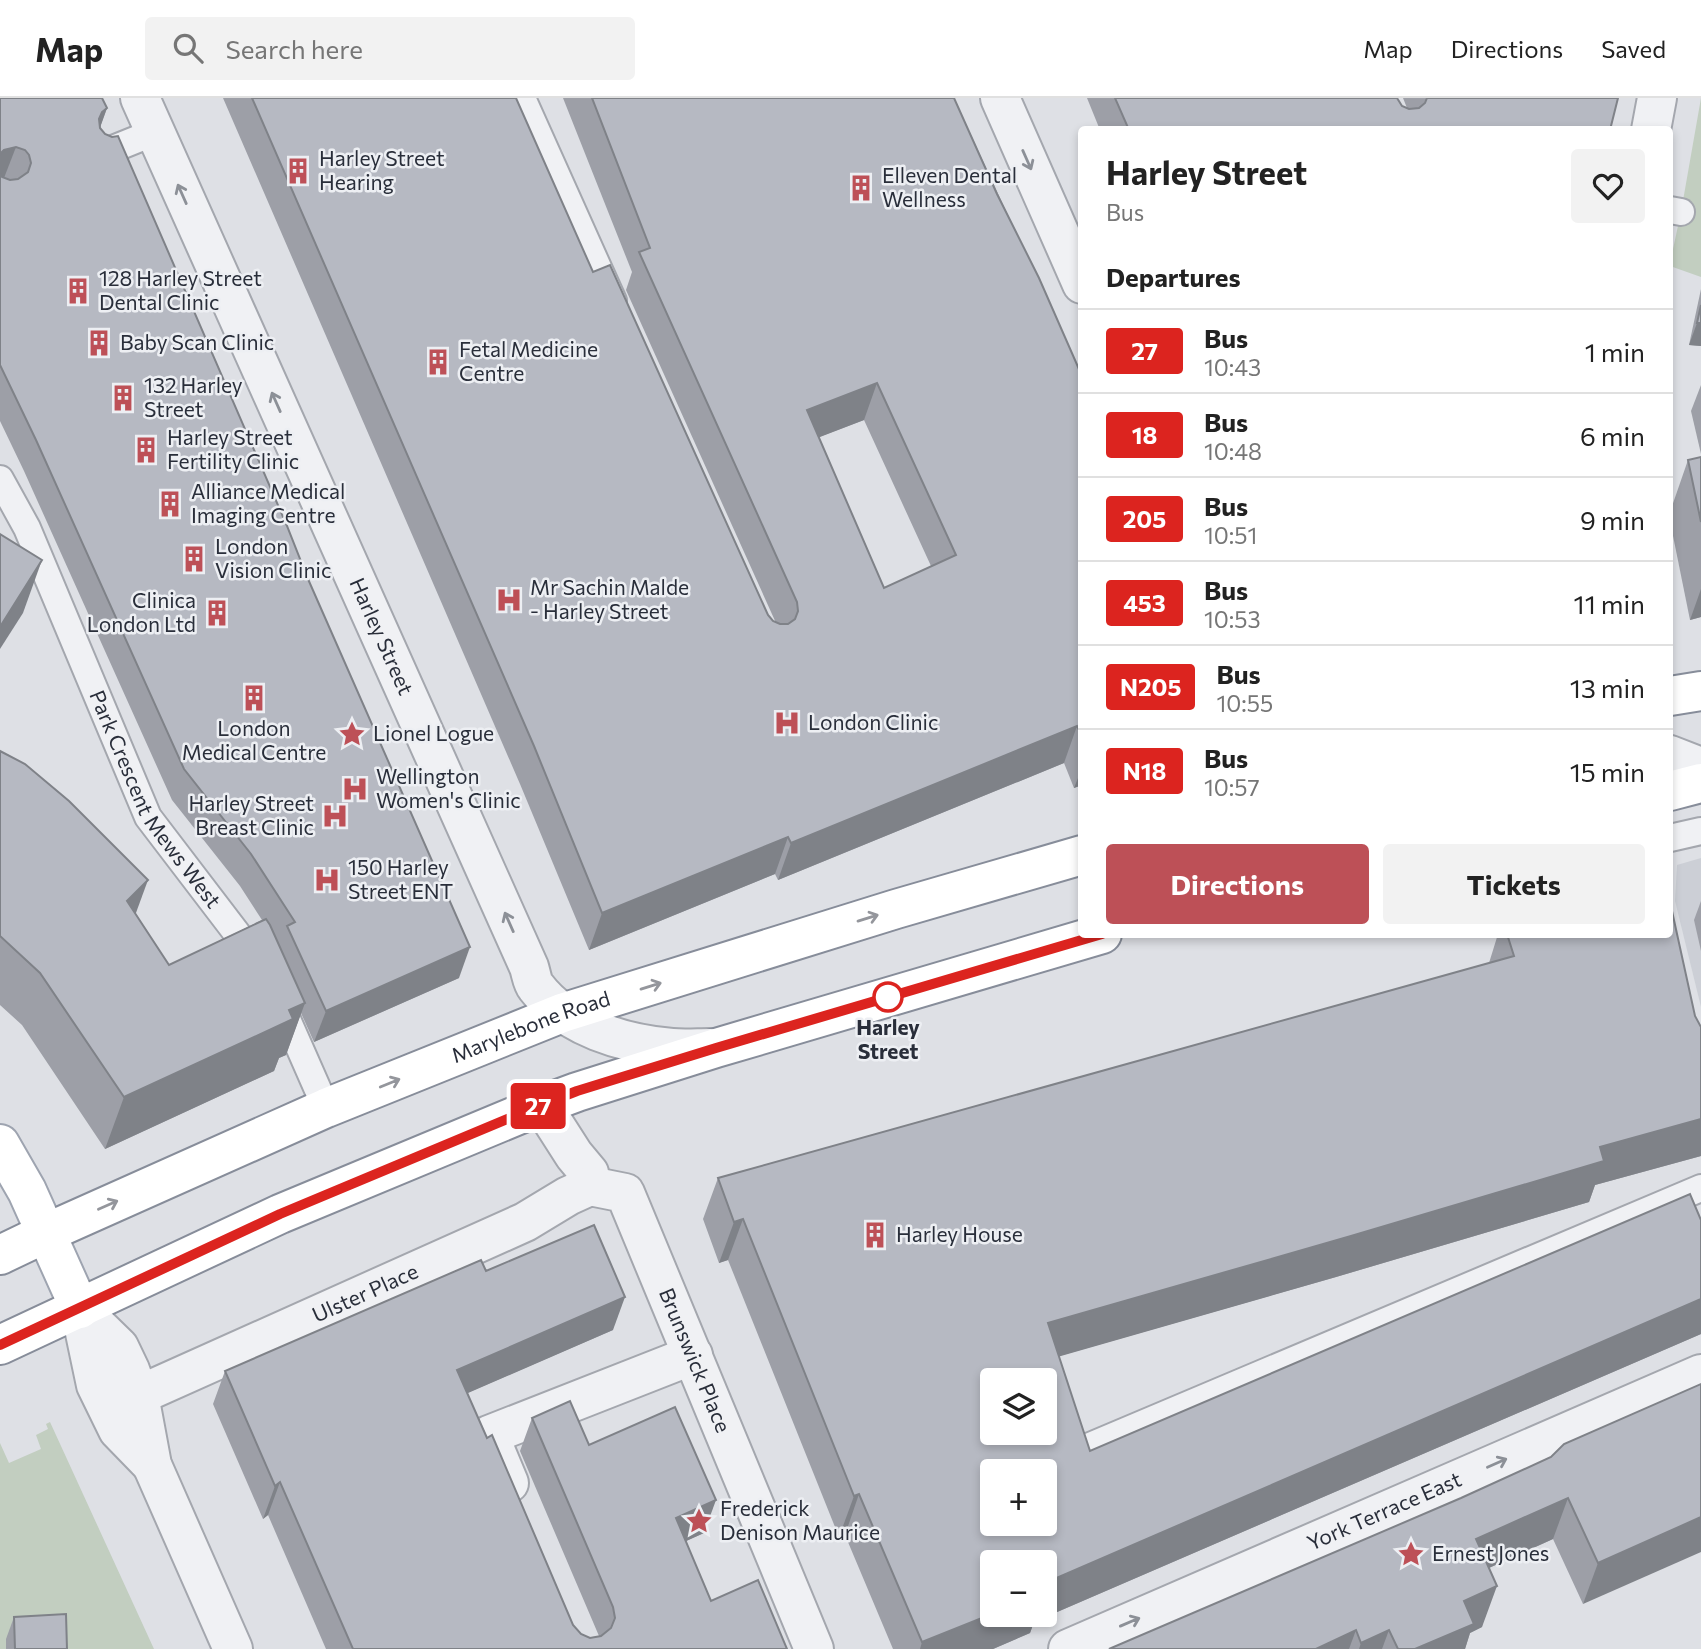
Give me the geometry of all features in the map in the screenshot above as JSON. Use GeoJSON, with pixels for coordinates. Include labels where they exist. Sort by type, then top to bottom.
{"type":"FeatureCollection","features":[{"type":"Feature","properties":{"kind":"main road"},"geometry":{"type":"LineString","coordinates":[[1673,696],[1701,691]]}},
{"type":"Feature","properties":{"kind":"main road"},"geometry":{"type":"LineString","coordinates":[[1673,790],[1701,783]]}},
{"type":"Feature","properties":{"kind":"main road","name":"Marylebone Road"},"geometry":{"type":"LineString","coordinates":[[0,1255],[326,1108],[562,1013],[896,909],[1078,857]]}},
{"type":"Feature","properties":{"kind":"main road"},"geometry":{"type":"LineString","coordinates":[[0,1345],[280,1214],[541,1105],[716,1048],[1088,938]]}},
{"type":"Feature","properties":{"kind":"main road"},"geometry":{"type":"LineString","coordinates":[[0,1144],[27,1191],[80,1309]]}},
{"type":"Feature","properties":{"kind":"street"},"geometry":{"type":"LineString","coordinates":[[1000,98],[1078,275]]}},
{"type":"Feature","properties":{"kind":"street"},"geometry":{"type":"LineString","coordinates":[[1652,126],[1657,98]]}},
{"type":"Feature","properties":{"kind":"street","name":"Harley Street"},"geometry":{"type":"LineString","coordinates":[[147,115],[529,967],[534,986],[562,1013],[595,1030],[630,1042],[673,1048],[716,1048]]}},
{"type":"Feature","properties":{"kind":"street"},"geometry":{"type":"LineString","coordinates":[[1673,756],[1701,767]]}},
{"type":"Feature","properties":{"kind":"street"},"geometry":{"type":"LineString","coordinates":[[541,1105],[589,1173],[590,1185]]}},
{"type":"Feature","properties":{"kind":"street","name":"Brunswick Place"},"geometry":{"type":"LineString","coordinates":[[590,1185],[625,1194],[814,1649]]}},
{"type":"Feature","properties":{"kind":"street","name":"Ulster Place"},"geometry":{"type":"LineString","coordinates":[[139,1395],[525,1222],[590,1185]]}},
{"type":"Feature","properties":{"kind":"street"},"geometry":{"type":"LineString","coordinates":[[80,1309],[120,1347],[139,1395],[152,1465],[233,1649]]}},
{"type":"Feature","properties":{"kind":"street"},"geometry":{"type":"LineString","coordinates":[[80,1309],[96,1385],[118,1430],[152,1465]]}},
{"type":"Feature","properties":{"kind":"street"},"geometry":{"type":"LineString","coordinates":[[521,1511],[489,1435],[693,1354]]}},
{"type":"Feature","properties":{"kind":"street","name":"York Terrace East"},"geometry":{"type":"LineString","coordinates":[[1068,1649],[1701,1374]]}},
{"type":"Feature","properties":{"kind":"lane"},"geometry":{"type":"LineString","coordinates":[[522,98],[626,329]]}},
{"type":"Feature","properties":{"kind":"lane"},"geometry":{"type":"LineString","coordinates":[[103,153],[147,115]]}},
{"type":"Feature","properties":{"kind":"lane","name":"Park Crescent Mews West"},"geometry":{"type":"LineString","coordinates":[[0,479],[27,528],[148,817],[265,969],[326,1108]]}},
{"type":"Feature","properties":{"kind":"lane"},"geometry":{"type":"LineString","coordinates":[[1673,837],[1701,831]]}},
{"type":"Feature","properties":{"kind":"lane"},"geometry":{"type":"LineString","coordinates":[[1083,1449],[1701,1188]]}},
{"type":"Feature","properties":{"kind":"shaded area"},"geometry":{"type":"Polygon","coordinates":[[[1701,858],[1701,1007],[1675,901],[1677,865],[1701,858]]]}},
{"type":"Feature","properties":{"kind":"green space"},"geometry":{"type":"Polygon","coordinates":[[[1701,98],[1701,277],[1673,267],[1673,249],[1701,98]]]}},
{"type":"Feature","properties":{"kind":"green space"},"geometry":{"type":"Polygon","coordinates":[[[50,1422],[154,1649],[0,1649],[0,1443],[9,1463],[41,1449],[36,1435],[48,1429],[46,1424],[50,1422]]]}},
{"type":"Feature","properties":{"kind":"building"},"geometry":{"type":"Polygon","coordinates":[[[0,98],[102,98],[107,108],[99,119],[100,128],[105,134],[118,136],[470,947],[326,1011],[287,926],[295,922],[251,854],[184,769],[0,365],[0,174],[10,180],[18,179],[28,172],[31,163],[25,150],[16,147],[0,154],[0,98]]]}},
{"type":"Feature","properties":{"kind":"building"},"geometry":{"type":"Polygon","coordinates":[[[252,98],[516,98],[593,272],[610,265],[768,615],[773,621],[788,624],[795,619],[797,602],[639,252],[650,248],[592,98],[954,98],[1078,367],[1078,728],[1077,726],[791,843],[788,837],[602,913],[534,746],[252,98]],[[877,383],[807,410],[884,588],[956,555],[877,383]]]}},
{"type":"Feature","properties":{"kind":"building"},"geometry":{"type":"Polygon","coordinates":[[[1115,98],[1397,98],[1402,106],[1409,109],[1419,108],[1427,98],[1618,98],[1611,126],[1127,126],[1115,98]]]}},
{"type":"Feature","properties":{"kind":"building"},"geometry":{"type":"Polygon","coordinates":[[[1701,305],[1701,323],[1697,323],[1701,305]]]}},
{"type":"Feature","properties":{"kind":"building"},"geometry":{"type":"Polygon","coordinates":[[[1701,457],[1701,522],[1688,460],[1701,457]]]}},
{"type":"Feature","properties":{"kind":"building"},"geometry":{"type":"Polygon","coordinates":[[[0,534],[42,560],[0,627],[0,534]]]}},
{"type":"Feature","properties":{"kind":"building"},"geometry":{"type":"Polygon","coordinates":[[[0,751],[25,764],[69,801],[148,880],[127,901],[169,965],[266,919],[305,1003],[289,1010],[293,1019],[124,1097],[40,973],[0,936],[0,751]]]}},
{"type":"Feature","properties":{"kind":"building"},"geometry":{"type":"Polygon","coordinates":[[[1673,916],[1695,1016],[1701,1027],[1701,1119],[1600,1147],[1604,1161],[1048,1323],[1090,1451],[1690,1194],[1701,1220],[1701,1299],[1057,1578],[1057,1550],[980,1550],[980,1619],[922,1642],[859,1494],[854,1496],[743,1219],[734,1222],[718,1178],[1514,956],[1508,938],[1673,938],[1673,916]]]}},
{"type":"Feature","properties":{"kind":"building"},"geometry":{"type":"Polygon","coordinates":[[[594,1225],[625,1297],[457,1370],[487,1438],[492,1435],[573,1625],[581,1634],[590,1638],[601,1636],[611,1628],[615,1618],[613,1607],[532,1418],[570,1401],[589,1445],[675,1407],[716,1500],[676,1518],[711,1601],[758,1580],[787,1649],[353,1649],[280,1482],[275,1486],[225,1371],[481,1260],[486,1271],[594,1225]]]}},
{"type":"Feature","properties":{"kind":"building"},"geometry":{"type":"Polygon","coordinates":[[[1701,1384],[1701,1517],[1598,1563],[1568,1498],[1476,1539],[1497,1586],[1464,1601],[1474,1624],[1415,1649],[1398,1649],[1389,1630],[1361,1643],[1356,1630],[1316,1649],[1109,1649],[1461,1498],[1551,1457],[1564,1444],[1701,1384]]]}},
{"type":"Feature","properties":{"kind":"building"},"geometry":{"type":"Polygon","coordinates":[[[66,1614],[67,1649],[15,1649],[14,1617],[66,1614]]]}},
{"type":"Feature","properties":{"kind":"bus line","name":"27"},"geometry":{"type":"LineString","coordinates":[[0,1345],[280,1214],[577,1091],[1088,938]]}},
{"type":"Feature","properties":{"kind":"place","name":"Harley Street Hearing"},"geometry":{"type":"Point","coordinates":[298,171]}},
{"type":"Feature","properties":{"kind":"place","name":"Elleven Dental Wellness"},"geometry":{"type":"Point","coordinates":[861,188]}},
{"type":"Feature","properties":{"kind":"place","name":"128 Harley Street Dental Clinic"},"geometry":{"type":"Point","coordinates":[78,291]}},
{"type":"Feature","properties":{"kind":"place","name":"Baby Scan Clinic"},"geometry":{"type":"Point","coordinates":[99,343]}},
{"type":"Feature","properties":{"kind":"place","name":"Fetal Medicine Centre"},"geometry":{"type":"Point","coordinates":[438,362]}},
{"type":"Feature","properties":{"kind":"place","name":"132 Harley Street"},"geometry":{"type":"Point","coordinates":[123,398]}},
{"type":"Feature","properties":{"kind":"place","name":"Harley Street Fertility Clinic"},"geometry":{"type":"Point","coordinates":[146,450]}},
{"type":"Feature","properties":{"kind":"place","name":"Alliance Medical Imaging Centre"},"geometry":{"type":"Point","coordinates":[170,504]}},
{"type":"Feature","properties":{"kind":"place","name":"London Vision Clinic"},"geometry":{"type":"Point","coordinates":[194,559]}},
{"type":"Feature","properties":{"kind":"place","name":"Mr Sachin Malde - Harley Street"},"geometry":{"type":"Point","coordinates":[509,600]}},
{"type":"Feature","properties":{"kind":"place","name":"Clinica London Ltd"},"geometry":{"type":"Point","coordinates":[217,613]}},
{"type":"Feature","properties":{"kind":"place","name":"London Medical Centre"},"geometry":{"type":"Point","coordinates":[254,698]}},
{"type":"Feature","properties":{"kind":"place","name":"London Clinic"},"geometry":{"type":"Point","coordinates":[787,723]}},
{"type":"Feature","properties":{"kind":"place","name":"Lionel Logue"},"geometry":{"type":"Point","coordinates":[352,734]}},
{"type":"Feature","properties":{"kind":"place","name":"Wellington Women's Clinic"},"geometry":{"type":"Point","coordinates":[355,789]}},
{"type":"Feature","properties":{"kind":"place","name":"Harley Street Breast Clinic"},"geometry":{"type":"Point","coordinates":[335,816]}},
{"type":"Feature","properties":{"kind":"place","name":"150 Harley Street ENT"},"geometry":{"type":"Point","coordinates":[327,880]}},
{"type":"Feature","properties":{"kind":"place","name":"Harley Street"},"geometry":{"type":"Point","coordinates":[888,997]}},
{"type":"Feature","properties":{"kind":"place","name":"Harley House"},"geometry":{"type":"Point","coordinates":[875,1235]}},
{"type":"Feature","properties":{"kind":"place","name":"Frederick Denison Maurice"},"geometry":{"type":"Point","coordinates":[699,1521]}},
{"type":"Feature","properties":{"kind":"place","name":"Ernest Jones"},"geometry":{"type":"Point","coordinates":[1411,1554]}}]}
